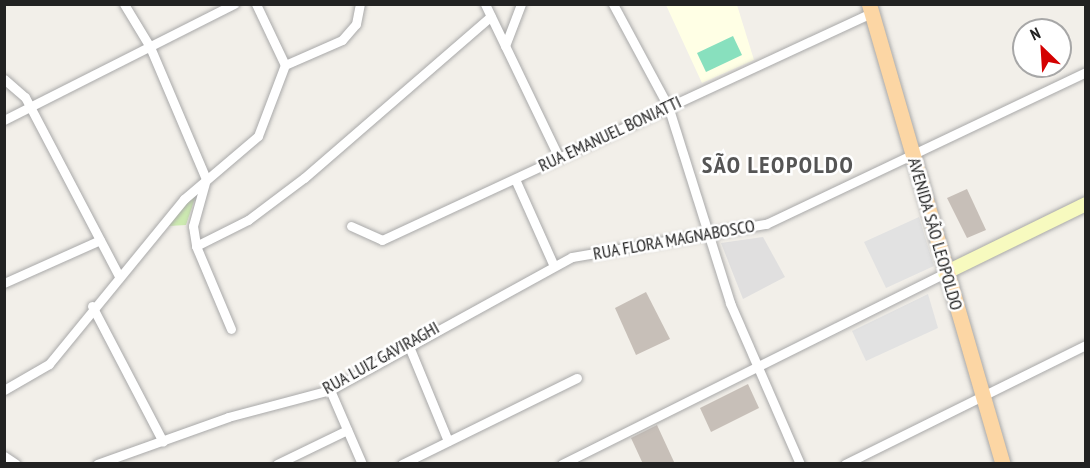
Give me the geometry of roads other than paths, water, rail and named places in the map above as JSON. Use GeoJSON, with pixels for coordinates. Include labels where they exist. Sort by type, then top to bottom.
{"type":"FeatureCollection","features":[{"type":"Feature","properties":{"kind":"main road","name":"AVENIDA SÃO LEOPOLDO"},"geometry":{"type":"LineString","coordinates":[[870,9],[945,273],[1003,464]]}},
{"type":"Feature","properties":{"kind":"street"},"geometry":{"type":"LineString","coordinates":[[124,4],[150,47],[206,179],[193,226],[196,246],[231,329]]}},
{"type":"Feature","properties":{"kind":"street"},"geometry":{"type":"LineString","coordinates":[[4,120],[234,4]]}},
{"type":"Feature","properties":{"kind":"street"},"geometry":{"type":"LineString","coordinates":[[256,4],[285,65]]}},
{"type":"Feature","properties":{"kind":"street"},"geometry":{"type":"LineString","coordinates":[[4,390],[48,364],[92,306],[206,179],[258,136],[285,65],[342,40],[356,24],[360,4]]}},
{"type":"Feature","properties":{"kind":"street"},"geometry":{"type":"LineString","coordinates":[[486,4],[559,158]]}},
{"type":"Feature","properties":{"kind":"street"},"geometry":{"type":"LineString","coordinates":[[505,46],[521,4]]}},
{"type":"Feature","properties":{"kind":"street"},"geometry":{"type":"LineString","coordinates":[[613,4],[668,106],[711,235],[730,303],[759,365],[800,464]]}},
{"type":"Feature","properties":{"kind":"street","name":"RUA EMANUEL BONIATTI"},"geometry":{"type":"LineString","coordinates":[[351,226],[382,240],[870,9]]}},
{"type":"Feature","properties":{"kind":"street"},"geometry":{"type":"LineString","coordinates":[[196,246],[248,220],[304,178],[491,16]]}},
{"type":"Feature","properties":{"kind":"street","name":"RUA FLORA MAGNABOSCO"},"geometry":{"type":"LineString","coordinates":[[554,264],[766,224],[1086,72]]}},
{"type":"Feature","properties":{"kind":"street"},"geometry":{"type":"LineString","coordinates":[[4,79],[31,108],[119,276]]}},
{"type":"Feature","properties":{"kind":"street"},"geometry":{"type":"LineString","coordinates":[[515,179],[554,264]]}},
{"type":"Feature","properties":{"kind":"street"},"geometry":{"type":"LineString","coordinates":[[562,464],[1086,204]]}},
{"type":"Feature","properties":{"kind":"street"},"geometry":{"type":"LineString","coordinates":[[4,283],[100,240]]}},
{"type":"Feature","properties":{"kind":"street","name":"RUA LUIZ GAVIRAGHI"},"geometry":{"type":"LineString","coordinates":[[97,464],[228,417],[330,390],[408,344],[554,264]]}},
{"type":"Feature","properties":{"kind":"street"},"geometry":{"type":"LineString","coordinates":[[92,306],[163,442]]}},
{"type":"Feature","properties":{"kind":"street"},"geometry":{"type":"LineString","coordinates":[[408,344],[448,441]]}},
{"type":"Feature","properties":{"kind":"street"},"geometry":{"type":"LineString","coordinates":[[845,464],[1086,345]]}},
{"type":"Feature","properties":{"kind":"street"},"geometry":{"type":"LineString","coordinates":[[402,464],[577,378]]}},
{"type":"Feature","properties":{"kind":"street"},"geometry":{"type":"LineString","coordinates":[[330,390],[362,464]]}},
{"type":"Feature","properties":{"kind":"street"},"geometry":{"type":"LineString","coordinates":[[277,464],[347,430]]}},
{"type":"Feature","properties":{"kind":"street"},"geometry":{"type":"LineString","coordinates":[[4,456],[16,464]]}},
{"type":"Feature","properties":{"kind":"district","name":"SÃO LEOPOLDO"},"geometry":{"type":"Point","coordinates":[778,165]}}]}
